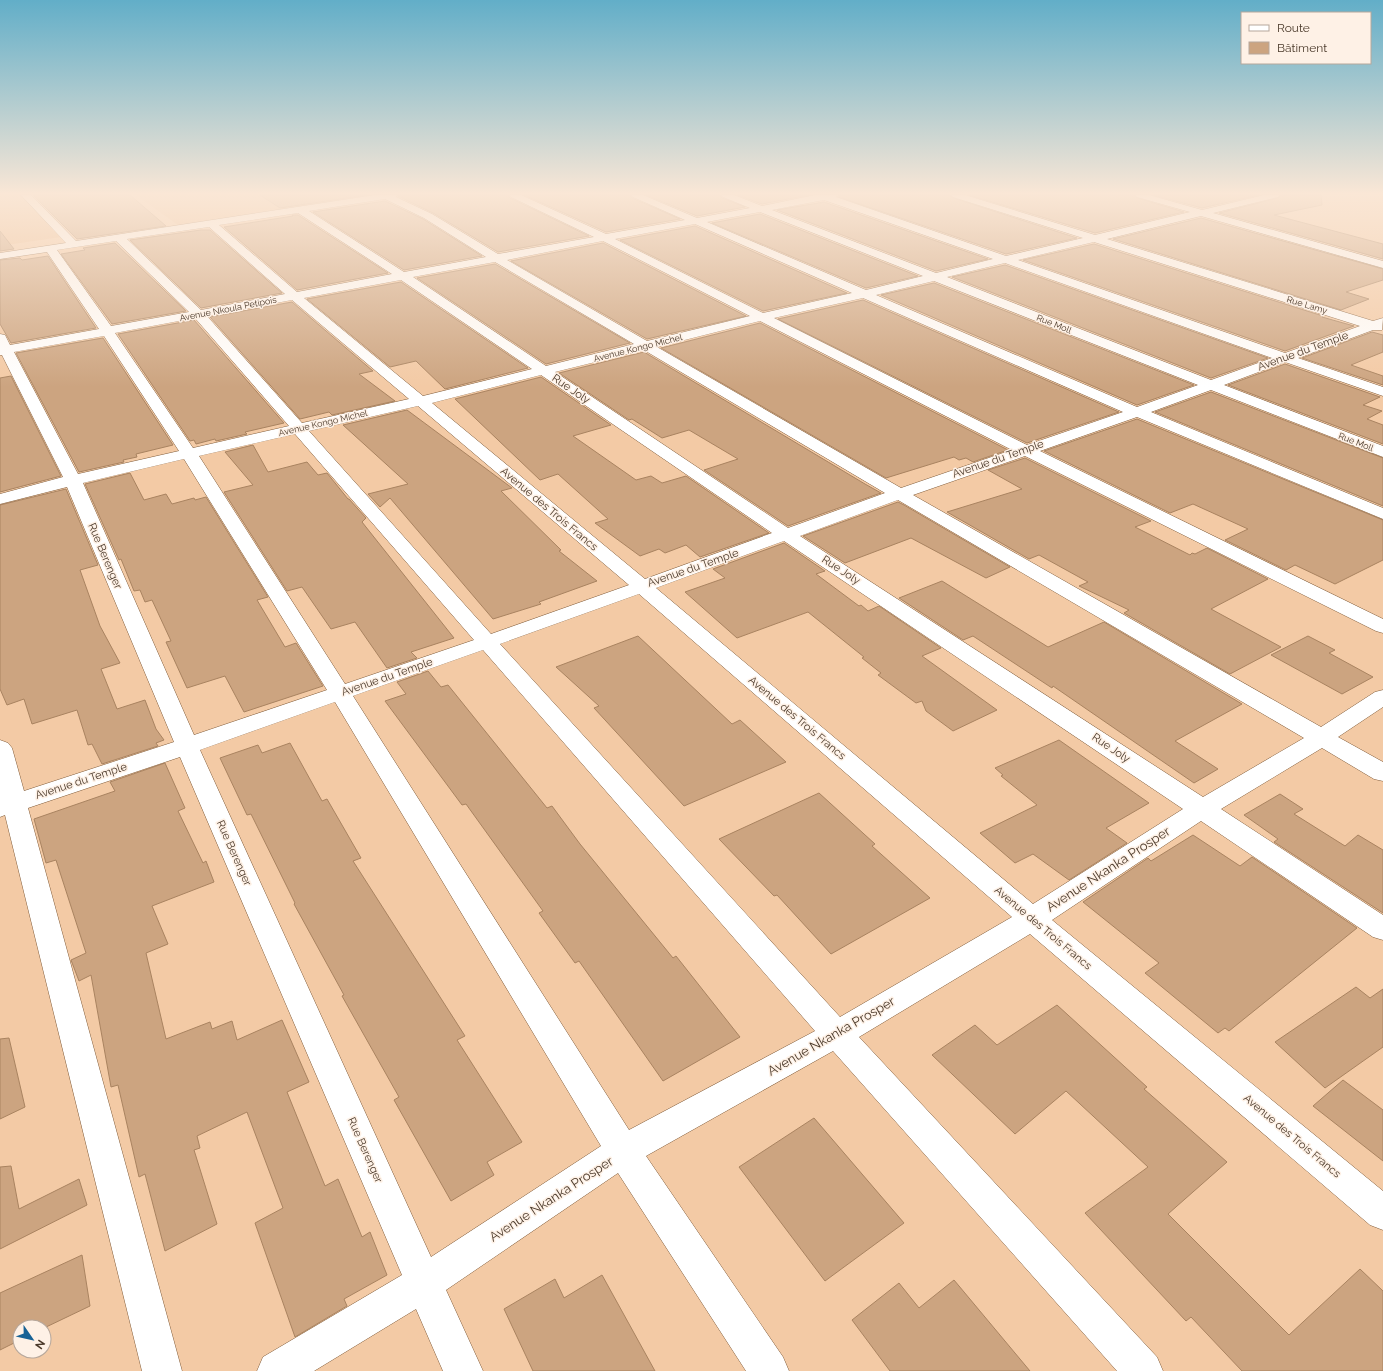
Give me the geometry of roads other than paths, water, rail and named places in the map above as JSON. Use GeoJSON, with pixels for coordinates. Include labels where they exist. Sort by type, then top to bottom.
{"type":"FeatureCollection","features":[{"type":"Feature","properties":{"kind":"street"},"geometry":{"type":"LineString","coordinates":[[69,259],[107,330],[340,693],[623,1151],[769,1371]]}},
{"type":"Feature","properties":{"kind":"street"},"geometry":{"type":"LineString","coordinates":[[141,259],[198,314],[487,642],[837,1034],[1143,1371]]}},
{"type":"Feature","properties":{"kind":"street","name":"Avenue des Trois Francs"},"geometry":{"type":"LineString","coordinates":[[252,259],[642,586],[1032,919],[1383,1213]]}},
{"type":"Feature","properties":{"kind":"street","name":"Rue Joly"},"geometry":{"type":"LineString","coordinates":[[378,259],[787,535],[1383,930]]}},
{"type":"Feature","properties":{"kind":"street","name":"Avenue Nkoula Petipois"},"geometry":{"type":"LineString","coordinates":[[2,346],[107,330],[116,330],[491,259]]}},
{"type":"Feature","properties":{"kind":"street"},"geometry":{"type":"LineString","coordinates":[[498,259],[900,494],[1383,773]]}},
{"type":"Feature","properties":{"kind":"street"},"geometry":{"type":"LineString","coordinates":[[646,259],[1025,450],[1383,627]]}},
{"type":"Feature","properties":{"kind":"street"},"geometry":{"type":"LineString","coordinates":[[784,259],[1137,412],[1383,514]]}},
{"type":"Feature","properties":{"kind":"street","name":"Rue Moll"},"geometry":{"type":"LineString","coordinates":[[891,259],[1208,385],[1383,452]]}},
{"type":"Feature","properties":{"kind":"street","name":"Avenue Kongo Michel"},"geometry":{"type":"LineString","coordinates":[[0,499],[73,480],[420,401],[762,317],[1008,259]]}},
{"type":"Feature","properties":{"kind":"street","name":"Rue Lamy"},"geometry":{"type":"LineString","coordinates":[[1161,259],[1380,326]]}},
{"type":"Feature","properties":{"kind":"street"},"geometry":{"type":"LineString","coordinates":[[1362,259],[1383,265]]}},
{"type":"Feature","properties":{"kind":"street"},"geometry":{"type":"LineString","coordinates":[[1004,260],[1383,392]]}},
{"type":"Feature","properties":{"kind":"street","name":"Avenue du Temple"},"geometry":{"type":"LineString","coordinates":[[7,806],[187,746],[487,642],[900,494],[1137,412],[1208,385],[1380,326]]}},
{"type":"Feature","properties":{"kind":"street","name":"Rue Berenger"},"geometry":{"type":"LineString","coordinates":[[2,346],[73,480],[187,746],[463,1371]]}},
{"type":"Feature","properties":{"kind":"street","name":"Avenue Nkanka Prosper"},"geometry":{"type":"LineString","coordinates":[[277,1371],[424,1283],[623,1151],[837,1034],[1032,919],[1202,809],[1321,738],[1383,697]]}},
{"type":"Feature","properties":{"kind":"street"},"geometry":{"type":"LineString","coordinates":[[0,748],[7,806],[162,1371]]}}]}
